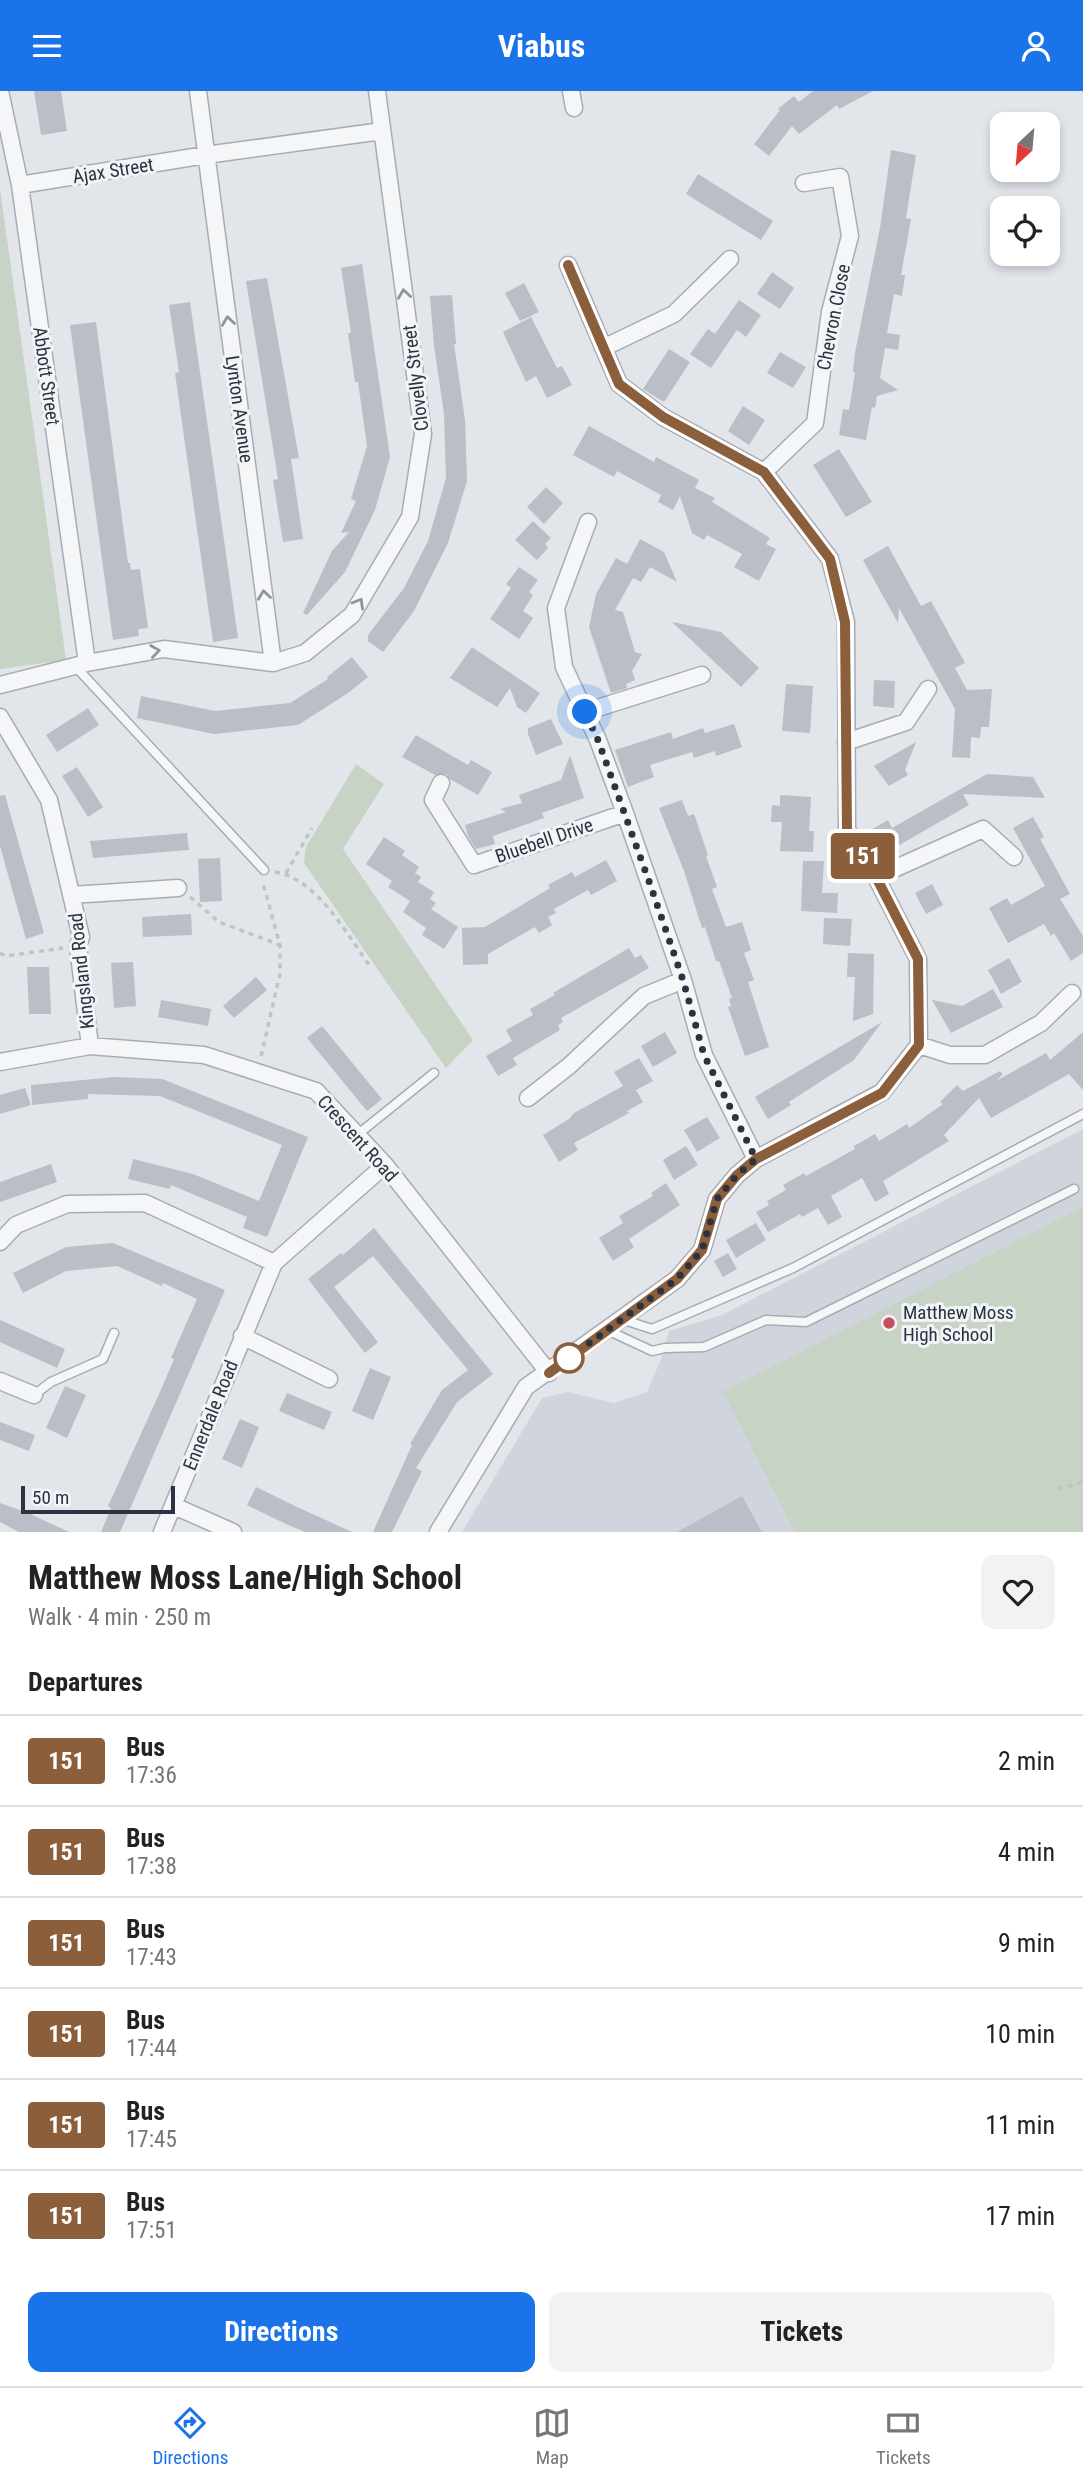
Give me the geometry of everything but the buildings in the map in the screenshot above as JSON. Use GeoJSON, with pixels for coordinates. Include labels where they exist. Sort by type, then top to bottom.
{"type":"FeatureCollection","features":[{"type":"Feature","properties":{"kind":"street","name":"Abbott Street"},"geometry":{"type":"LineString","coordinates":[[0,91],[20,185],[81,664]]}},
{"type":"Feature","properties":{"kind":"street"},"geometry":{"type":"LineString","coordinates":[[198,91],[206,155]]}},
{"type":"Feature","properties":{"kind":"street","name":"Clovelly Street"},"geometry":{"type":"LineString","coordinates":[[0,685],[81,664],[164,649],[273,663],[305,653],[352,615],[410,517],[424,434],[377,91]]}},
{"type":"Feature","properties":{"kind":"street"},"geometry":{"type":"LineString","coordinates":[[571,91],[573,108]]}},
{"type":"Feature","properties":{"kind":"street","name":"Ajax Street"},"geometry":{"type":"LineString","coordinates":[[20,185],[206,155],[382,131]]}},
{"type":"Feature","properties":{"kind":"street","name":"Lynton Avenue"},"geometry":{"type":"LineString","coordinates":[[206,155],[273,663]]}},
{"type":"Feature","properties":{"kind":"street","name":"Chevron Close"},"geometry":{"type":"LineString","coordinates":[[764,472],[815,423],[830,311],[850,236],[840,177],[804,183]]}},
{"type":"Feature","properties":{"kind":"street"},"geometry":{"type":"LineString","coordinates":[[603,348],[674,314],[730,259]]}},
{"type":"Feature","properties":{"kind":"street"},"geometry":{"type":"LineString","coordinates":[[438,1532],[526,1387],[677,1279],[702,1250],[717,1199],[737,1175],[756,1159],[882,1093],[919,1045],[918,959],[876,877],[847,830],[845,622],[830,559],[764,472],[663,417],[619,384],[568,265]]}},
{"type":"Feature","properties":{"kind":"street"},"geometry":{"type":"LineString","coordinates":[[588,522],[556,608],[564,667],[598,740],[625,813],[683,980],[704,1055],[756,1159]]}},
{"type":"Feature","properties":{"kind":"street"},"geometry":{"type":"LineString","coordinates":[[585,712],[702,675]]}},
{"type":"Feature","properties":{"kind":"street"},"geometry":{"type":"LineString","coordinates":[[846,742],[906,722],[928,689]]}},
{"type":"Feature","properties":{"kind":"street","name":"Kingsland Road"},"geometry":{"type":"LineString","coordinates":[[0,717],[49,800],[81,937],[78,946],[90,1046]]}},
{"type":"Feature","properties":{"kind":"street","name":"Bluebell Drive"},"geometry":{"type":"LineString","coordinates":[[441,783],[433,800],[474,865],[625,813]]}},
{"type":"Feature","properties":{"kind":"street"},"geometry":{"type":"LineString","coordinates":[[876,877],[983,829],[1014,857]]}},
{"type":"Feature","properties":{"kind":"street","name":"Kingsland Road"},"geometry":{"type":"LineString","coordinates":[[71,895],[178,888]]}},
{"type":"Feature","properties":{"kind":"street"},"geometry":{"type":"LineString","coordinates":[[528,1098],[569,1066],[644,996],[683,980]]}},
{"type":"Feature","properties":{"kind":"street"},"geometry":{"type":"LineString","coordinates":[[919,1045],[950,1055],[985,1055],[1041,1023],[1078,989]]}},
{"type":"Feature","properties":{"kind":"street","name":"Crescent Road"},"geometry":{"type":"LineString","coordinates":[[0,1062],[90,1046],[204,1055],[316,1091],[384,1165],[549,1373]]}},
{"type":"Feature","properties":{"kind":"street","name":"Ennerdale Road"},"geometry":{"type":"LineString","coordinates":[[162,1532],[274,1263],[384,1165]]}},
{"type":"Feature","properties":{"kind":"street"},"geometry":{"type":"LineString","coordinates":[[0,1242],[16,1225],[68,1204],[145,1203],[274,1263]]}},
{"type":"Feature","properties":{"kind":"street","name":"Ennerdale Road"},"geometry":{"type":"LineString","coordinates":[[242,1336],[329,1379]]}},
{"type":"Feature","properties":{"kind":"street"},"geometry":{"type":"LineString","coordinates":[[0,1381],[34,1395]]}},
{"type":"Feature","properties":{"kind":"street"},"geometry":{"type":"LineString","coordinates":[[174,1506],[233,1532]]}},
{"type":"Feature","properties":{"kind":"lane"},"geometry":{"type":"LineString","coordinates":[[81,664],[264,870]]}},
{"type":"Feature","properties":{"kind":"lane"},"geometry":{"type":"LineString","coordinates":[[357,1135],[434,1073]]}},
{"type":"Feature","properties":{"kind":"lane"},"geometry":{"type":"LineString","coordinates":[[621,1319],[652,1329],[793,1268],[1083,1114]]}},
{"type":"Feature","properties":{"kind":"lane"},"geometry":{"type":"LineString","coordinates":[[607,1330],[652,1351],[704,1347],[766,1320],[806,1322],[1074,1189]]}},
{"type":"Feature","properties":{"kind":"lane"},"geometry":{"type":"LineString","coordinates":[[34,1395],[51,1382],[103,1359],[114,1333]]}},
{"type":"Feature","properties":{"kind":"path"},"geometry":{"type":"LineString","coordinates":[[286,873],[312,828]]}},
{"type":"Feature","properties":{"kind":"path"},"geometry":{"type":"LineString","coordinates":[[257,1072],[280,974],[280,945],[261,877],[264,870],[286,873],[313,889],[370,966]]}},
{"type":"Feature","properties":{"kind":"path"},"geometry":{"type":"LineString","coordinates":[[178,888],[219,922],[280,945]]}},
{"type":"Feature","properties":{"kind":"path"},"geometry":{"type":"LineString","coordinates":[[0,953],[6,956],[78,946]]}},
{"type":"Feature","properties":{"kind":"path"},"geometry":{"type":"LineString","coordinates":[[1058,1489],[1083,1482]]}},
{"type":"Feature","properties":{"kind":"shaded area","name":"Matthew Moss High School"},"geometry":{"type":"Polygon","coordinates":[[[1083,1129],[1083,1532],[462,1532],[542,1398],[568,1392],[614,1403],[647,1392],[662,1357],[669,1331],[722,1315],[1083,1129]]]}},
{"type":"Feature","properties":{"kind":"green space"},"geometry":{"type":"Polygon","coordinates":[[[0,189],[66,660],[0,669],[0,189]]]}},
{"type":"Feature","properties":{"kind":"green space"},"geometry":{"type":"Polygon","coordinates":[[[356,764],[384,784],[343,849],[473,1040],[446,1068],[304,863],[306,847],[356,764]]]}},
{"type":"Feature","properties":{"kind":"green space"},"geometry":{"type":"Polygon","coordinates":[[[1083,1207],[1083,1532],[795,1532],[723,1392],[1083,1207]]]}},
{"type":"Feature","properties":{"kind":"bus line","name":"151"},"geometry":{"type":"LineString","coordinates":[[549,1373],[677,1279],[702,1250],[717,1199],[737,1175],[756,1159],[882,1093],[919,1045],[918,959],[876,877],[847,830],[845,622],[830,559],[764,472],[663,417],[619,384],[568,265]]}},
{"type":"Feature","properties":{"kind":"place","name":"Matthew Moss High School"},"geometry":{"type":"Point","coordinates":[889,1323]}},
{"type":"Feature","properties":{"kind":"route"},"geometry":{"type":"LineString","coordinates":[[569,1358],[677,1279],[702,1250],[717,1199],[737,1175],[756,1159],[704,1055],[683,980],[650,884],[598,740],[585,712]]}}]}
